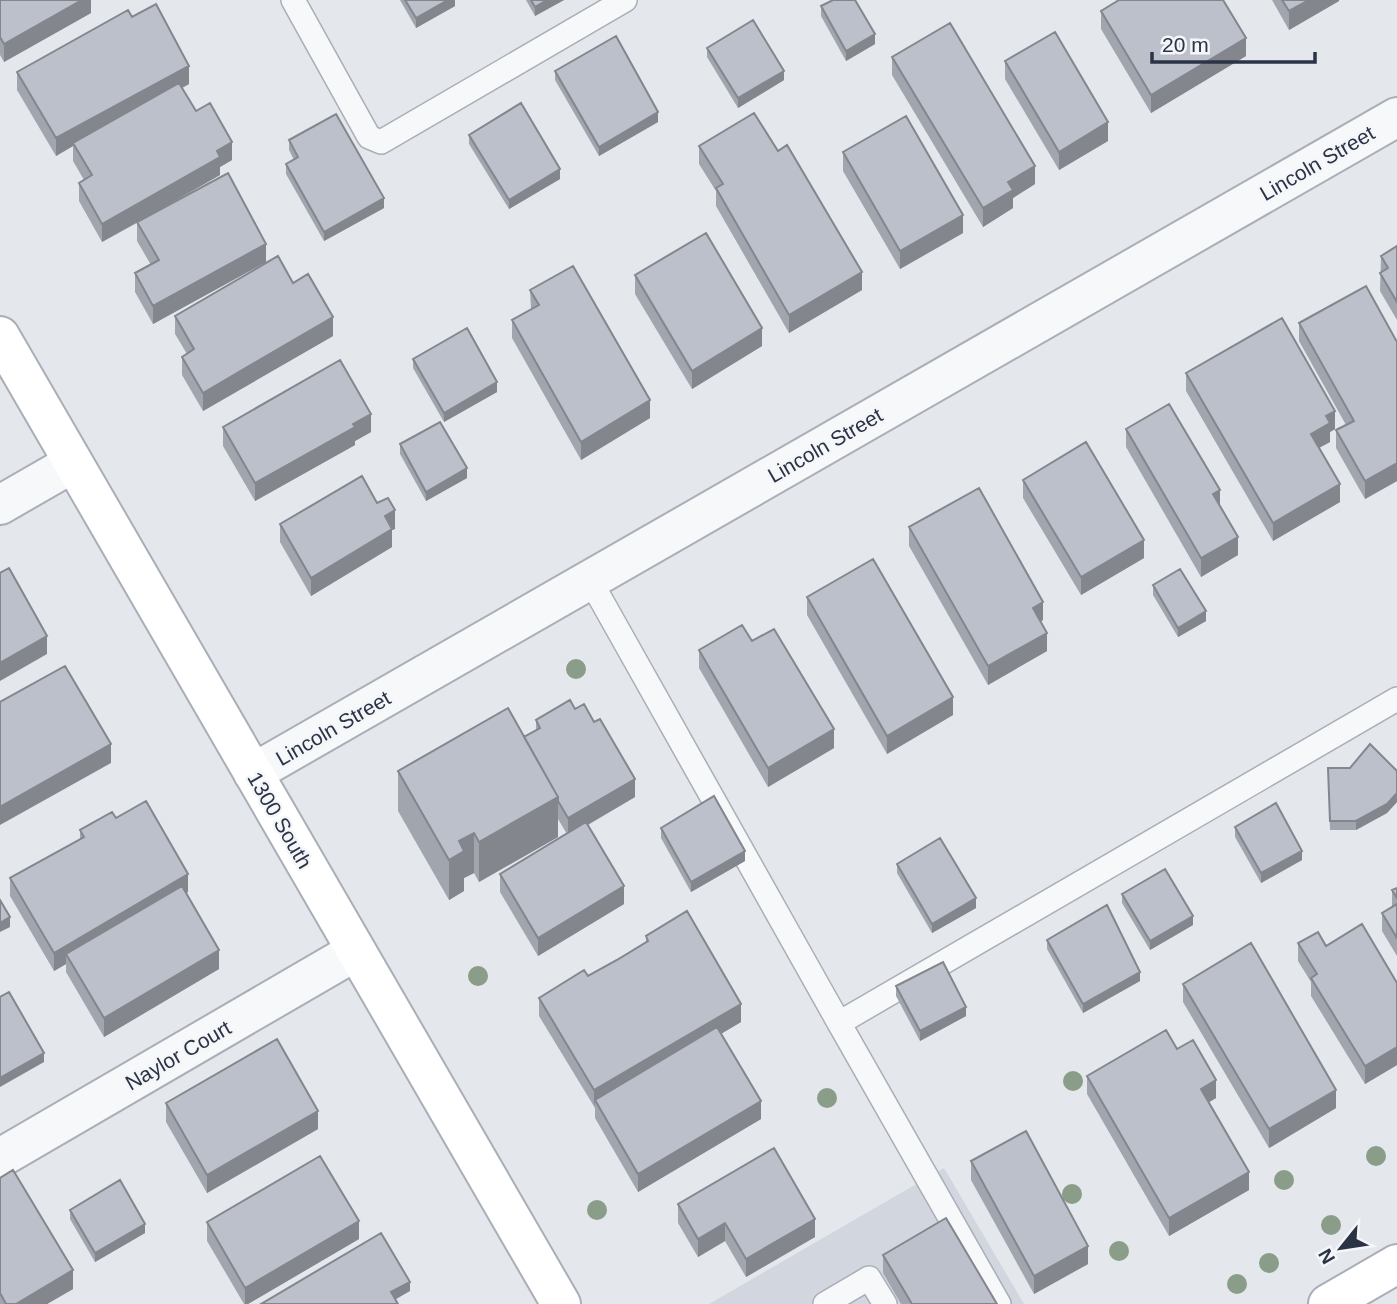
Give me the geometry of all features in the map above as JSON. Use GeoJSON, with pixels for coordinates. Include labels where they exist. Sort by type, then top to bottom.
{"type":"FeatureCollection","features":[{"type":"Feature","properties":{"kind":"street","name":"Lincoln Street"},"geometry":{"type":"LineString","coordinates":[[253,774],[1397,117]]}},
{"type":"Feature","properties":{"kind":"street","name":"1300 South"},"geometry":{"type":"LineString","coordinates":[[0,337],[561,1304]]}},
{"type":"Feature","properties":{"kind":"street"},"geometry":{"type":"LineString","coordinates":[[0,505],[73,463]]}},
{"type":"Feature","properties":{"kind":"street","name":"Naylor Court"},"geometry":{"type":"LineString","coordinates":[[0,1158],[356,951]]}},
{"type":"Feature","properties":{"kind":"street"},"geometry":{"type":"LineString","coordinates":[[1328,1304],[1397,1264]]}},
{"type":"Feature","properties":{"kind":"lane"},"geometry":{"type":"LineString","coordinates":[[293,0],[369,137],[381,142],[625,0]]}},
{"type":"Feature","properties":{"kind":"lane"},"geometry":{"type":"LineString","coordinates":[[590,580],[999,1304]]}},
{"type":"Feature","properties":{"kind":"lane"},"geometry":{"type":"LineString","coordinates":[[839,1023],[1397,699]]}},
{"type":"Feature","properties":{"kind":"lane"},"geometry":{"type":"LineString","coordinates":[[825,1304],[869,1278],[885,1304]]}},
{"type":"Feature","properties":{"kind":"shaded area"},"geometry":{"type":"Polygon","coordinates":[[[944,1168],[1024,1304],[709,1304],[944,1168]]]}},
{"type":"Feature","properties":{"kind":"building"},"geometry":{"type":"Polygon","coordinates":[[[0,0],[82,0],[4,44],[0,37],[0,0]]]}},
{"type":"Feature","properties":{"kind":"building"},"geometry":{"type":"Polygon","coordinates":[[[405,0],[448,0],[416,18],[405,0]]]}},
{"type":"Feature","properties":{"kind":"building"},"geometry":{"type":"Polygon","coordinates":[[[531,0],[547,0],[535,7],[531,0]]]}},
{"type":"Feature","properties":{"kind":"building"},"geometry":{"type":"Polygon","coordinates":[[[833,0],[855,0],[875,34],[846,51],[821,6],[833,0]]]}},
{"type":"Feature","properties":{"kind":"building"},"geometry":{"type":"Polygon","coordinates":[[[1119,0],[1223,0],[1246,38],[1151,95],[1101,11],[1119,0]]]}},
{"type":"Feature","properties":{"kind":"building"},"geometry":{"type":"Polygon","coordinates":[[[1282,0],[1309,0],[1289,11],[1282,0]]]}},
{"type":"Feature","properties":{"kind":"building"},"geometry":{"type":"Polygon","coordinates":[[[156,4],[189,66],[56,138],[17,72],[128,10],[132,17],[156,4]]]}},
{"type":"Feature","properties":{"kind":"building"},"geometry":{"type":"Polygon","coordinates":[[[753,20],[784,71],[738,98],[707,48],[753,20]]]}},
{"type":"Feature","properties":{"kind":"building"},"geometry":{"type":"Polygon","coordinates":[[[950,23],[1035,166],[1008,182],[1013,190],[983,208],[892,57],[950,23]]]}},
{"type":"Feature","properties":{"kind":"building"},"geometry":{"type":"Polygon","coordinates":[[[1055,32],[1108,122],[1059,152],[1005,61],[1055,32]]]}},
{"type":"Feature","properties":{"kind":"building"},"geometry":{"type":"Polygon","coordinates":[[[616,36],[658,112],[599,147],[555,71],[616,36]]]}},
{"type":"Feature","properties":{"kind":"building"},"geometry":{"type":"Polygon","coordinates":[[[179,83],[196,111],[210,103],[232,142],[217,151],[220,157],[102,224],[79,183],[92,175],[73,143],[179,83]]]}},
{"type":"Feature","properties":{"kind":"building"},"geometry":{"type":"Polygon","coordinates":[[[521,103],[560,169],[509,200],[469,135],[521,103]]]}},
{"type":"Feature","properties":{"kind":"building"},"geometry":{"type":"Polygon","coordinates":[[[754,113],[778,151],[787,145],[862,272],[789,315],[716,188],[723,184],[699,146],[754,113]]]}},
{"type":"Feature","properties":{"kind":"building"},"geometry":{"type":"Polygon","coordinates":[[[336,114],[384,198],[324,232],[286,164],[298,157],[289,140],[336,114]]]}},
{"type":"Feature","properties":{"kind":"building"},"geometry":{"type":"Polygon","coordinates":[[[906,116],[963,215],[900,251],[843,152],[906,116]]]}},
{"type":"Feature","properties":{"kind":"building"},"geometry":{"type":"Polygon","coordinates":[[[228,173],[266,244],[153,306],[135,273],[159,260],[137,222],[228,173]]]}},
{"type":"Feature","properties":{"kind":"building"},"geometry":{"type":"Polygon","coordinates":[[[706,233],[762,328],[692,371],[635,275],[706,233]]]}},
{"type":"Feature","properties":{"kind":"building"},"geometry":{"type":"Polygon","coordinates":[[[1397,246],[1397,302],[1380,273],[1388,268],[1381,256],[1397,246]]]}},
{"type":"Feature","properties":{"kind":"building"},"geometry":{"type":"Polygon","coordinates":[[[278,256],[293,283],[308,274],[333,317],[203,393],[182,357],[194,349],[175,316],[278,256]]]}},
{"type":"Feature","properties":{"kind":"building"},"geometry":{"type":"Polygon","coordinates":[[[573,266],[650,400],[581,442],[512,320],[539,305],[530,290],[573,266]]]}},
{"type":"Feature","properties":{"kind":"building"},"geometry":{"type":"Polygon","coordinates":[[[1366,286],[1397,342],[1397,463],[1365,481],[1336,430],[1354,421],[1299,323],[1366,286]]]}},
{"type":"Feature","properties":{"kind":"building"},"geometry":{"type":"Polygon","coordinates":[[[1282,318],[1335,411],[1326,416],[1330,423],[1311,434],[1340,484],[1273,523],[1186,373],[1282,318]]]}},
{"type":"Feature","properties":{"kind":"building"},"geometry":{"type":"Polygon","coordinates":[[[467,328],[497,382],[444,413],[413,359],[467,328]]]}},
{"type":"Feature","properties":{"kind":"building"},"geometry":{"type":"Polygon","coordinates":[[[340,360],[371,414],[353,424],[355,427],[255,483],[223,427],[340,360]]]}},
{"type":"Feature","properties":{"kind":"building"},"geometry":{"type":"Polygon","coordinates":[[[1169,404],[1220,490],[1213,494],[1238,537],[1201,558],[1126,429],[1169,404]]]}},
{"type":"Feature","properties":{"kind":"building"},"geometry":{"type":"Polygon","coordinates":[[[440,422],[467,468],[426,492],[400,444],[440,422]]]}},
{"type":"Feature","properties":{"kind":"building"},"geometry":{"type":"Polygon","coordinates":[[[1086,442],[1144,540],[1081,577],[1023,480],[1086,442]]]}},
{"type":"Feature","properties":{"kind":"building"},"geometry":{"type":"Polygon","coordinates":[[[362,476],[377,503],[388,498],[395,510],[385,516],[392,529],[311,578],[280,524],[362,476]]]}},
{"type":"Feature","properties":{"kind":"building"},"geometry":{"type":"Polygon","coordinates":[[[979,488],[1043,602],[1033,608],[1047,633],[988,666],[909,527],[979,488]]]}},
{"type":"Feature","properties":{"kind":"building"},"geometry":{"type":"Polygon","coordinates":[[[873,559],[953,697],[887,736],[807,597],[873,559]]]}},
{"type":"Feature","properties":{"kind":"building"},"geometry":{"type":"Polygon","coordinates":[[[9,568],[47,636],[0,663],[0,573],[9,568]]]}},
{"type":"Feature","properties":{"kind":"building"},"geometry":{"type":"Polygon","coordinates":[[[1180,569],[1206,611],[1178,628],[1153,585],[1180,569]]]}},
{"type":"Feature","properties":{"kind":"building"},"geometry":{"type":"Polygon","coordinates":[[[742,625],[752,641],[774,629],[834,729],[768,768],[699,650],[742,625]]]}},
{"type":"Feature","properties":{"kind":"building"},"geometry":{"type":"Polygon","coordinates":[[[65,666],[111,744],[0,807],[0,702],[65,666]]]}},
{"type":"Feature","properties":{"kind":"building"},"geometry":{"type":"Polygon","coordinates":[[[570,700],[575,709],[584,704],[594,722],[600,719],[635,779],[568,818],[524,737],[540,728],[536,720],[570,700]]]}},
{"type":"Feature","properties":{"kind":"building"},"geometry":{"type":"Polygon","coordinates":[[[508,708],[558,797],[479,842],[474,833],[459,841],[464,851],[449,860],[398,771],[508,708]]]}},
{"type":"Feature","properties":{"kind":"building"},"geometry":{"type":"Polygon","coordinates":[[[1370,744],[1397,771],[1397,793],[1387,804],[1356,821],[1330,821],[1328,768],[1350,768],[1370,744]]]}},
{"type":"Feature","properties":{"kind":"building"},"geometry":{"type":"Polygon","coordinates":[[[714,796],[745,851],[691,882],[661,828],[714,796]]]}},
{"type":"Feature","properties":{"kind":"building"},"geometry":{"type":"Polygon","coordinates":[[[146,801],[188,874],[54,953],[10,878],[84,837],[80,830],[112,812],[116,818],[146,801]]]}},
{"type":"Feature","properties":{"kind":"building"},"geometry":{"type":"Polygon","coordinates":[[[1276,803],[1302,851],[1261,873],[1235,827],[1276,803]]]}},
{"type":"Feature","properties":{"kind":"building"},"geometry":{"type":"Polygon","coordinates":[[[586,822],[624,886],[538,938],[500,874],[586,822]]]}},
{"type":"Feature","properties":{"kind":"building"},"geometry":{"type":"Polygon","coordinates":[[[940,838],[976,898],[932,924],[897,864],[940,838]]]}},
{"type":"Feature","properties":{"kind":"building"},"geometry":{"type":"Polygon","coordinates":[[[1165,869],[1193,916],[1150,941],[1122,894],[1165,869]]]}},
{"type":"Feature","properties":{"kind":"building"},"geometry":{"type":"Polygon","coordinates":[[[182,886],[219,950],[104,1018],[66,954],[182,886]]]}},
{"type":"Feature","properties":{"kind":"building"},"geometry":{"type":"Polygon","coordinates":[[[0,900],[10,917],[0,923],[0,900]]]}},
{"type":"Feature","properties":{"kind":"building"},"geometry":{"type":"Polygon","coordinates":[[[1397,904],[1397,938],[1382,913],[1397,904]]]}},
{"type":"Feature","properties":{"kind":"building"},"geometry":{"type":"Polygon","coordinates":[[[1107,905],[1140,972],[1083,1004],[1047,940],[1107,905]]]}},
{"type":"Feature","properties":{"kind":"building"},"geometry":{"type":"Polygon","coordinates":[[[687,911],[741,1004],[594,1090],[539,998],[584,970],[588,976],[617,960],[648,941],[646,936],[687,911]]]}},
{"type":"Feature","properties":{"kind":"building"},"geometry":{"type":"Polygon","coordinates":[[[1362,924],[1397,983],[1397,1047],[1365,1066],[1311,978],[1317,974],[1298,943],[1318,932],[1326,946],[1362,924]]]}},
{"type":"Feature","properties":{"kind":"building"},"geometry":{"type":"Polygon","coordinates":[[[1251,943],[1336,1090],[1269,1129],[1183,984],[1251,943]]]}},
{"type":"Feature","properties":{"kind":"building"},"geometry":{"type":"Polygon","coordinates":[[[943,962],[966,1007],[920,1031],[896,986],[943,962]]]}},
{"type":"Feature","properties":{"kind":"building"},"geometry":{"type":"Polygon","coordinates":[[[9,992],[44,1053],[0,1078],[0,997],[9,992]]]}},
{"type":"Feature","properties":{"kind":"building"},"geometry":{"type":"Polygon","coordinates":[[[717,1027],[761,1101],[638,1174],[595,1100],[717,1027]]]}},
{"type":"Feature","properties":{"kind":"building"},"geometry":{"type":"Polygon","coordinates":[[[1166,1030],[1177,1049],[1193,1040],[1216,1080],[1201,1089],[1249,1172],[1169,1218],[1087,1076],[1166,1030]]]}},
{"type":"Feature","properties":{"kind":"building"},"geometry":{"type":"Polygon","coordinates":[[[277,1039],[318,1111],[207,1175],[166,1103],[277,1039]]]}},
{"type":"Feature","properties":{"kind":"building"},"geometry":{"type":"Polygon","coordinates":[[[1026,1131],[1088,1246],[1034,1276],[971,1161],[1026,1131]]]}},
{"type":"Feature","properties":{"kind":"building"},"geometry":{"type":"Polygon","coordinates":[[[774,1148],[815,1219],[746,1259],[725,1223],[698,1239],[678,1204],[774,1148]]]}},
{"type":"Feature","properties":{"kind":"building"},"geometry":{"type":"Polygon","coordinates":[[[320,1156],[359,1221],[245,1288],[207,1222],[320,1156]]]}},
{"type":"Feature","properties":{"kind":"building"},"geometry":{"type":"Polygon","coordinates":[[[13,1170],[73,1270],[16,1304],[6,1304],[0,1293],[0,1178],[13,1170]]]}},
{"type":"Feature","properties":{"kind":"building"},"geometry":{"type":"Polygon","coordinates":[[[120,1180],[145,1224],[95,1253],[70,1210],[120,1180]]]}},
{"type":"Feature","properties":{"kind":"building"},"geometry":{"type":"Polygon","coordinates":[[[946,1218],[997,1304],[912,1304],[883,1255],[946,1218]]]}},
{"type":"Feature","properties":{"kind":"building"},"geometry":{"type":"Polygon","coordinates":[[[381,1233],[410,1282],[391,1292],[398,1304],[261,1304],[381,1233]]]}}]}
